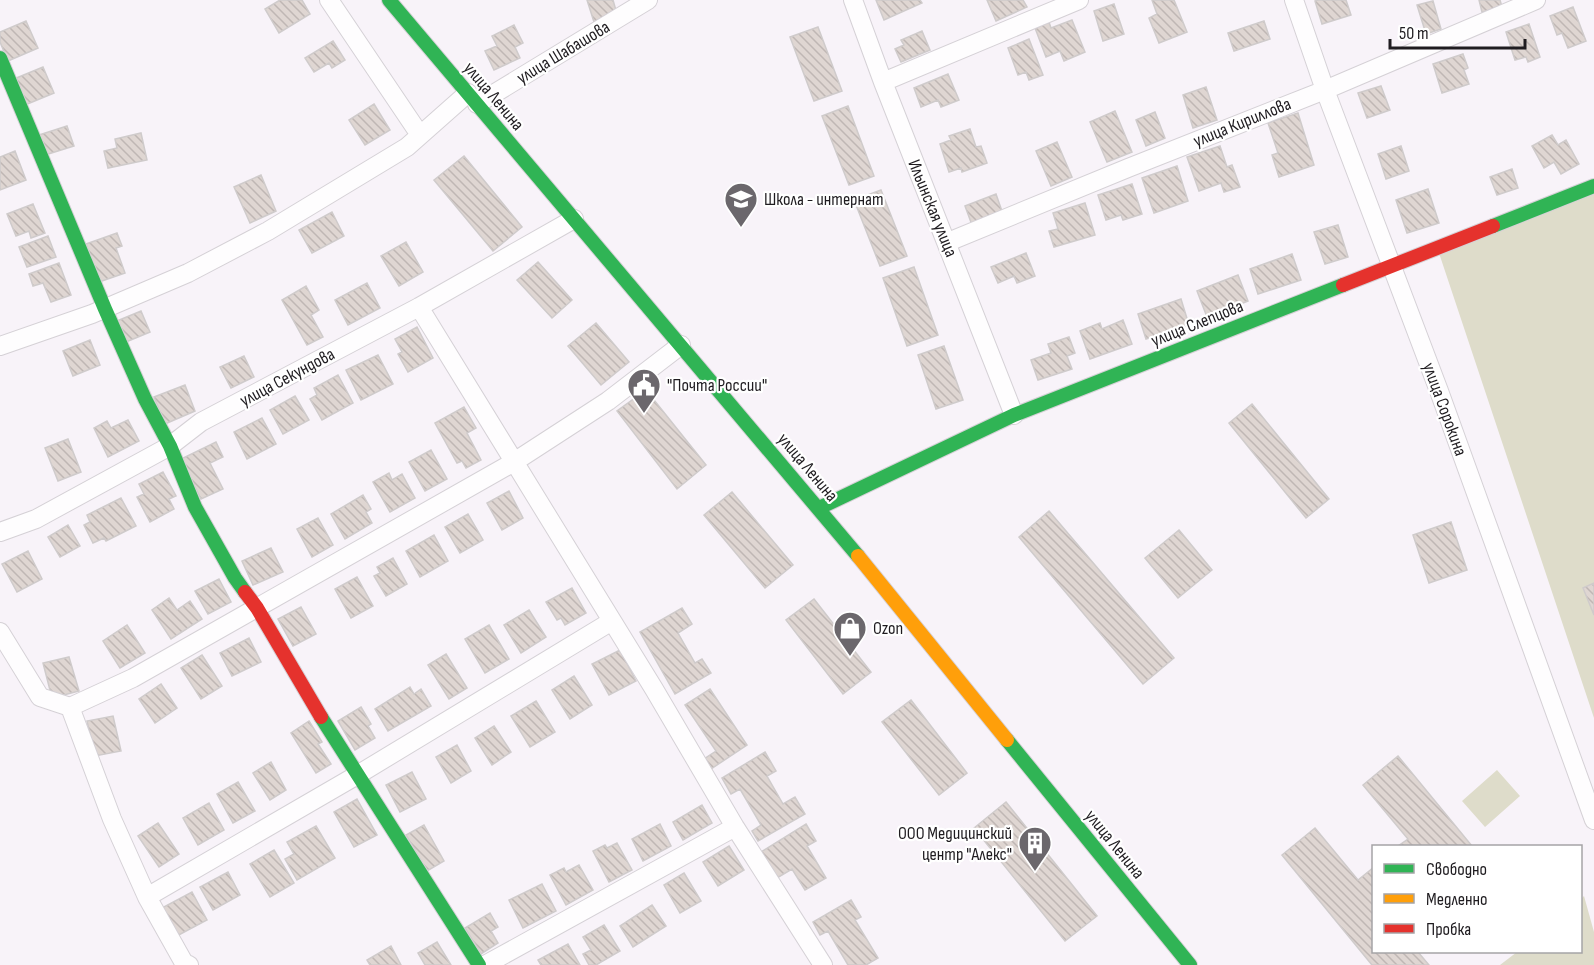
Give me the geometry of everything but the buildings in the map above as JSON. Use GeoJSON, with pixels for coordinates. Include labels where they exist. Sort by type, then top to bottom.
{"type":"FeatureCollection","features":[{"type":"Feature","properties":{"kind":"street"},"geometry":{"type":"LineString","coordinates":[[329,0],[420,135]]}},
{"type":"Feature","properties":{"kind":"street","name":"улица Ленина"},"geometry":{"type":"LineString","coordinates":[[389,0],[819,508],[1190,965]]}},
{"type":"Feature","properties":{"kind":"street","name":"улица Шабашова"},"geometry":{"type":"LineString","coordinates":[[0,346],[105,309],[188,273],[268,231],[407,147],[420,135],[473,99],[648,0]]}},
{"type":"Feature","properties":{"kind":"street","name":"Ильинская улица"},"geometry":{"type":"LineString","coordinates":[[853,0],[1014,415]]}},
{"type":"Feature","properties":{"kind":"street"},"geometry":{"type":"LineString","coordinates":[[883,82],[1079,0]]}},
{"type":"Feature","properties":{"kind":"street","name":"улица Сорокина"},"geometry":{"type":"LineString","coordinates":[[1294,0],[1325,90],[1392,264],[1594,819]]}},
{"type":"Feature","properties":{"kind":"street","name":"улица Кириллова"},"geometry":{"type":"LineString","coordinates":[[948,242],[1325,90],[1536,0]]}},
{"type":"Feature","properties":{"kind":"street"},"geometry":{"type":"LineString","coordinates":[[0,58],[105,309],[145,399],[170,446],[195,507],[235,578],[257,608],[307,694],[479,965]]}},
{"type":"Feature","properties":{"kind":"street","name":"улица Слепцова"},"geometry":{"type":"LineString","coordinates":[[819,508],[1014,415],[1594,186]]}},
{"type":"Feature","properties":{"kind":"street","name":"улица Секундова"},"geometry":{"type":"LineString","coordinates":[[0,532],[36,519],[170,446],[201,423],[419,307],[574,219]]}},
{"type":"Feature","properties":{"kind":"street"},"geometry":{"type":"LineString","coordinates":[[419,307],[612,621],[735,827],[823,965]]}},
{"type":"Feature","properties":{"kind":"street"},"geometry":{"type":"LineString","coordinates":[[0,632],[40,697],[70,707],[133,678],[514,462],[608,401],[681,345]]}},
{"type":"Feature","properties":{"kind":"street"},"geometry":{"type":"LineString","coordinates":[[147,897],[359,774],[612,621]]}},
{"type":"Feature","properties":{"kind":"street"},"geometry":{"type":"LineString","coordinates":[[70,707],[112,819],[147,897],[184,963],[189,965]]}},
{"type":"Feature","properties":{"kind":"street"},"geometry":{"type":"LineString","coordinates":[[485,965],[735,827]]}},
{"type":"Feature","properties":{"kind":"shaded area"},"geometry":{"type":"Polygon","coordinates":[[[1594,194],[1594,718],[1439,253],[1594,194]]]}},
{"type":"Feature","properties":{"kind":"shaded area"},"geometry":{"type":"Polygon","coordinates":[[[1497,770],[1520,796],[1485,827],[1462,801],[1497,770]]]}},
{"type":"Feature","properties":{"kind":"shaded area"},"geometry":{"type":"Polygon","coordinates":[[[1584,896],[1594,932],[1594,965],[1500,965],[1516,953],[1582,953],[1582,898],[1584,896]]]}},
{"type":"Feature","properties":{"kind":"traffic: fast"},"geometry":{"type":"LineString","coordinates":[[389,0],[858,556]]}},
{"type":"Feature","properties":{"kind":"traffic: fast"},"geometry":{"type":"LineString","coordinates":[[0,58],[145,399],[170,446],[195,507],[245,592]]}},
{"type":"Feature","properties":{"kind":"traffic: fast"},"geometry":{"type":"LineString","coordinates":[[1493,226],[1594,186]]}},
{"type":"Feature","properties":{"kind":"traffic: fast"},"geometry":{"type":"LineString","coordinates":[[819,508],[1014,415],[1343,285]]}},
{"type":"Feature","properties":{"kind":"traffic: fast"},"geometry":{"type":"LineString","coordinates":[[321,717],[479,965]]}},
{"type":"Feature","properties":{"kind":"traffic: fast"},"geometry":{"type":"LineString","coordinates":[[1007,740],[1190,965]]}},
{"type":"Feature","properties":{"kind":"traffic: slow"},"geometry":{"type":"LineString","coordinates":[[858,556],[1007,740]]}},
{"type":"Feature","properties":{"kind":"traffic: jam"},"geometry":{"type":"LineString","coordinates":[[1343,285],[1493,226]]}},
{"type":"Feature","properties":{"kind":"traffic: jam"},"geometry":{"type":"LineString","coordinates":[[245,592],[257,608],[321,717]]}},
{"type":"Feature","properties":{"kind":"place","name":"Школа - интернат"},"geometry":{"type":"Point","coordinates":[741,228]}},
{"type":"Feature","properties":{"kind":"place","name":"\"Почта России\""},"geometry":{"type":"Point","coordinates":[644,414]}},
{"type":"Feature","properties":{"kind":"place","name":"Ozon"},"geometry":{"type":"Point","coordinates":[850,657]}},
{"type":"Feature","properties":{"kind":"place","name":"ООО Медицинский центр \"Алекс\""},"geometry":{"type":"Point","coordinates":[1035,872]}}]}
